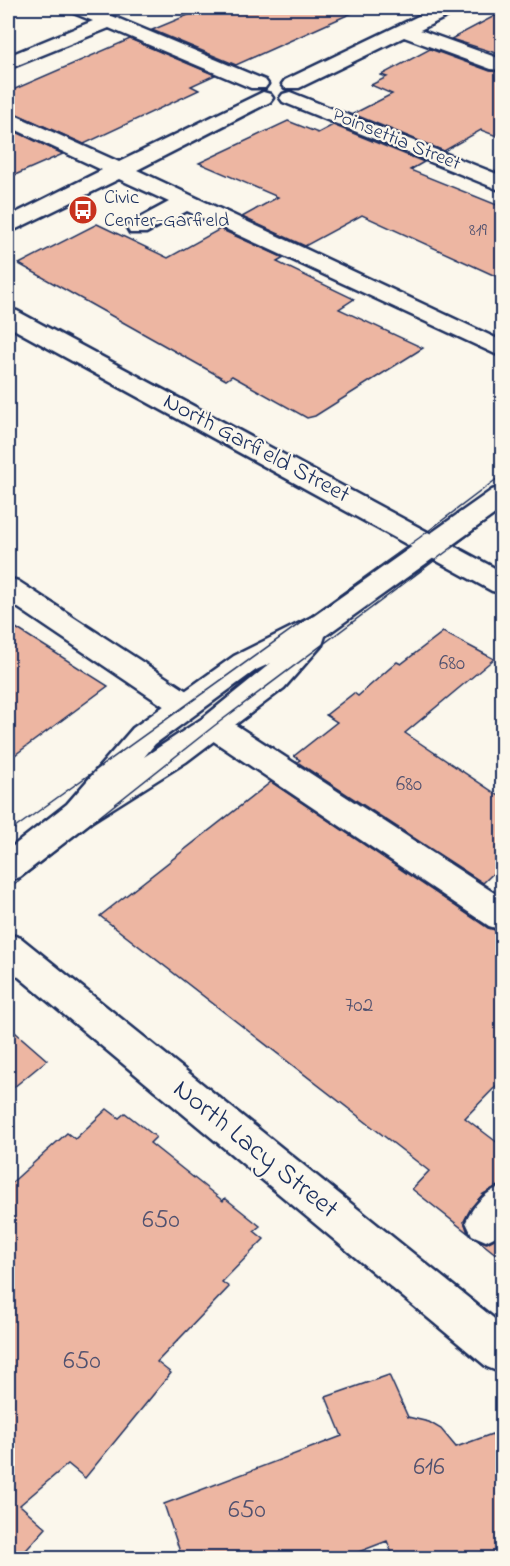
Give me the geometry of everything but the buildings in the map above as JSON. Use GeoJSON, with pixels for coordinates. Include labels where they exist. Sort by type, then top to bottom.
{"type":"FeatureCollection","features":[{"type":"Feature","properties":{"kind":"street"},"geometry":{"type":"LineString","coordinates":[[78,8],[277,100],[405,20],[427,18],[449,8]]}},
{"type":"Feature","properties":{"kind":"street"},"geometry":{"type":"LineString","coordinates":[[405,20],[498,66],[502,63]]}},
{"type":"Feature","properties":{"kind":"street"},"geometry":{"type":"LineString","coordinates":[[8,63],[110,21]]}},
{"type":"Feature","properties":{"kind":"street"},"geometry":{"type":"LineString","coordinates":[[8,226],[119,170],[260,91]]}},
{"type":"Feature","properties":{"kind":"street","name":"Poinsettia Street"},"geometry":{"type":"LineString","coordinates":[[291,91],[493,180]]}},
{"type":"Feature","properties":{"kind":"street"},"geometry":{"type":"LineString","coordinates":[[8,118],[502,350]]}},
{"type":"Feature","properties":{"kind":"street"},"geometry":{"type":"LineString","coordinates":[[493,180],[502,164]]}},
{"type":"Feature","properties":{"kind":"street"},"geometry":{"type":"LineString","coordinates":[[138,228],[187,202]]}},
{"type":"Feature","properties":{"kind":"street","name":"North Garfield Street"},"geometry":{"type":"LineString","coordinates":[[8,316],[502,584]]}},
{"type":"Feature","properties":{"kind":"street"},"geometry":{"type":"LineString","coordinates":[[79,813],[144,736],[185,705],[245,663],[325,623],[502,496]]}},
{"type":"Feature","properties":{"kind":"street"},"geometry":{"type":"LineString","coordinates":[[8,588],[185,705]]}},
{"type":"Feature","properties":{"kind":"street"},"geometry":{"type":"LineString","coordinates":[[8,868],[79,813],[175,754],[214,726],[273,680],[325,623]]}},
{"type":"Feature","properties":{"kind":"street"},"geometry":{"type":"LineString","coordinates":[[214,726],[502,914]]}},
{"type":"Feature","properties":{"kind":"street","name":"North Lacy Street"},"geometry":{"type":"LineString","coordinates":[[8,948],[502,1352]]}},
{"type":"Feature","properties":{"kind":"tram line"},"geometry":{"type":"LineString","coordinates":[[8,833],[419,538],[502,475]]}},
{"type":"Feature","properties":{"kind":"tram line"},"geometry":{"type":"LineString","coordinates":[[8,889],[214,726],[502,510]]}},
{"type":"Feature","properties":{"kind":"place","name":"Civic Center-Garfield"},"geometry":{"type":"Point","coordinates":[83,210]}}]}
